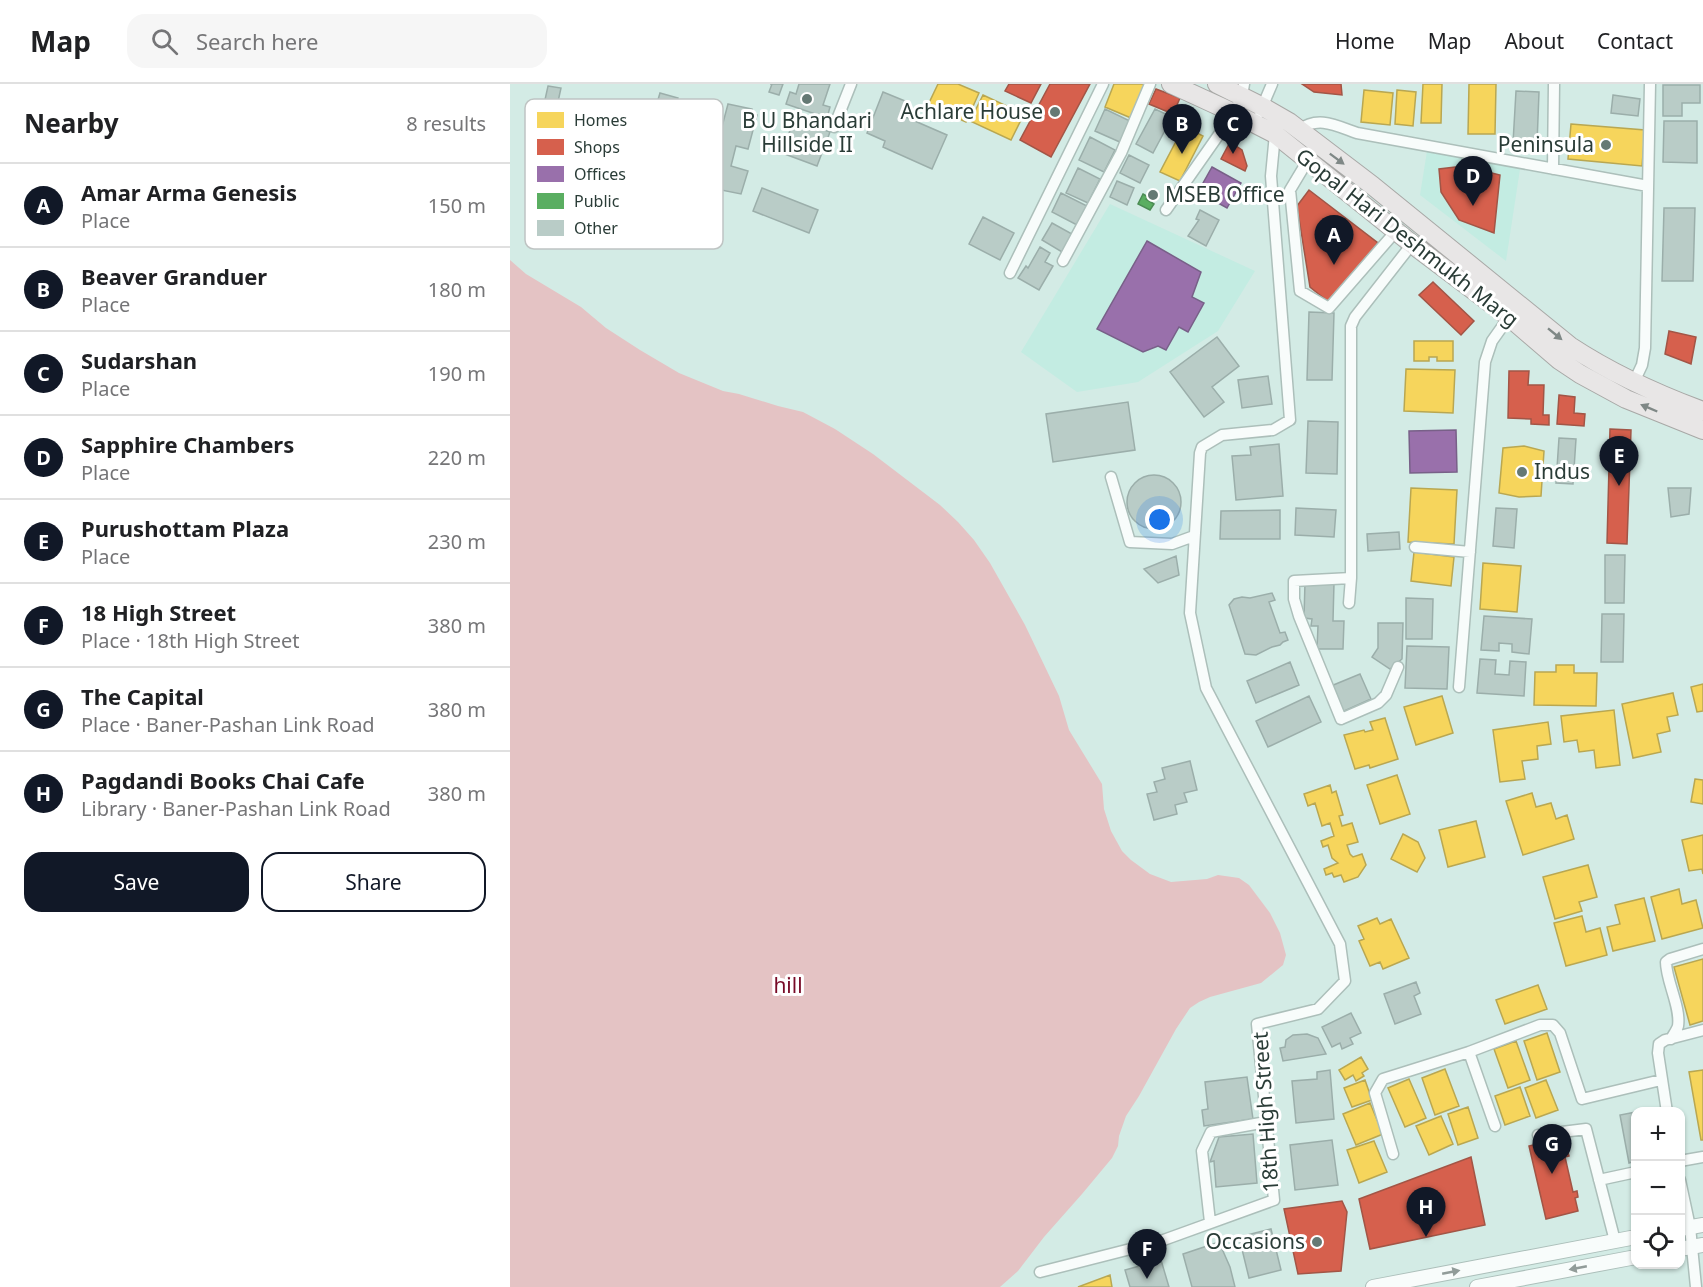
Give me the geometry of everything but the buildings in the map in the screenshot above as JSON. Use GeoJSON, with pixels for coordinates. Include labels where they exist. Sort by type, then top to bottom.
{"type":"FeatureCollection","features":[{"type":"Feature","properties":{"kind":"main road","name":"Gopal Hari Deshmukh Marg"},"geometry":{"type":"LineString","coordinates":[[1171,84],[1240,98]]}},
{"type":"Feature","properties":{"kind":"main road","name":"Gopal Hari Deshmukh Marg"},"geometry":{"type":"LineString","coordinates":[[1217,84],[1240,98],[1258,114],[1288,129],[1366,181],[1570,346],[1634,382],[1703,411]]}},
{"type":"Feature","properties":{"kind":"main road","name":"Gopal Hari Deshmukh Marg"},"geometry":{"type":"LineString","coordinates":[[1288,129],[1308,160],[1412,244],[1509,317],[1559,360],[1626,399],[1703,430]]}},
{"type":"Feature","properties":{"kind":"street"},"geometry":{"type":"LineString","coordinates":[[834,127],[851,84]]}},
{"type":"Feature","properties":{"kind":"street"},"geometry":{"type":"LineString","coordinates":[[1010,273],[1103,84]]}},
{"type":"Feature","properties":{"kind":"street"},"geometry":{"type":"LineString","coordinates":[[1063,261],[1121,153],[1150,84]]}},
{"type":"Feature","properties":{"kind":"street"},"geometry":{"type":"LineString","coordinates":[[1258,114],[1272,84]]}},
{"type":"Feature","properties":{"kind":"street"},"geometry":{"type":"LineString","coordinates":[[1553,169],[1554,84]]}},
{"type":"Feature","properties":{"kind":"street"},"geometry":{"type":"LineString","coordinates":[[1634,382],[1642,365],[1645,348],[1650,84]]}},
{"type":"Feature","properties":{"kind":"street"},"geometry":{"type":"LineString","coordinates":[[1166,210],[1240,98]]}},
{"type":"Feature","properties":{"kind":"street"},"geometry":{"type":"LineString","coordinates":[[1112,477],[1130,542],[1172,544],[1194,536],[1202,447],[1222,435],[1273,430],[1290,420],[1271,176],[1288,129],[1323,122],[1357,133],[1648,186]]}},
{"type":"Feature","properties":{"kind":"street"},"geometry":{"type":"LineString","coordinates":[[1308,160],[1290,190],[1300,291],[1329,308],[1396,231]]}},
{"type":"Feature","properties":{"kind":"street"},"geometry":{"type":"LineString","coordinates":[[1349,603],[1351,578],[1351,326],[1355,317],[1412,244]]}},
{"type":"Feature","properties":{"kind":"street"},"geometry":{"type":"LineString","coordinates":[[1459,687],[1485,362],[1492,340],[1509,317]]}},
{"type":"Feature","properties":{"kind":"street","name":"18th High Street"},"geometry":{"type":"LineString","coordinates":[[1040,1272],[1158,1242],[1274,1200],[1257,1024],[1318,1009],[1345,981],[1340,944],[1206,688],[1190,613],[1194,536]]}},
{"type":"Feature","properties":{"kind":"street"},"geometry":{"type":"LineString","coordinates":[[1415,547],[1470,552]]}},
{"type":"Feature","properties":{"kind":"street"},"geometry":{"type":"LineString","coordinates":[[1351,578],[1294,581],[1294,599],[1299,616],[1341,719],[1378,703],[1386,696],[1398,667]]}},
{"type":"Feature","properties":{"kind":"street"},"geometry":{"type":"LineString","coordinates":[[1671,1039],[1678,1026],[1666,962],[1703,949]]}},
{"type":"Feature","properties":{"kind":"street"},"geometry":{"type":"LineString","coordinates":[[1393,1154],[1375,1093],[1383,1079],[1469,1052],[1540,1025],[1553,1025],[1560,1033],[1582,1099],[1661,1080]]}},
{"type":"Feature","properties":{"kind":"street"},"geometry":{"type":"LineString","coordinates":[[1666,1107],[1661,1080],[1659,1044],[1665,1040],[1703,1030]]}},
{"type":"Feature","properties":{"kind":"street"},"geometry":{"type":"LineString","coordinates":[[1469,1052],[1495,1126]]}},
{"type":"Feature","properties":{"kind":"street"},"geometry":{"type":"LineString","coordinates":[[1210,1222],[1202,1151],[1211,1132],[1266,1122]]}},
{"type":"Feature","properties":{"kind":"street"},"geometry":{"type":"LineString","coordinates":[[1538,1135],[1586,1129],[1615,1241]]}},
{"type":"Feature","properties":{"kind":"street"},"geometry":{"type":"LineString","coordinates":[[1685,1160],[1703,1157]]}},
{"type":"Feature","properties":{"kind":"street"},"geometry":{"type":"LineString","coordinates":[[1599,1180],[1631,1173]]}},
{"type":"Feature","properties":{"kind":"street"},"geometry":{"type":"LineString","coordinates":[[1685,1201],[1691,1227],[1696,1287]]}},
{"type":"Feature","properties":{"kind":"street"},"geometry":{"type":"LineString","coordinates":[[1373,1287],[1631,1238]]}},
{"type":"Feature","properties":{"kind":"street"},"geometry":{"type":"LineString","coordinates":[[1477,1287],[1513,1284],[1631,1258]]}},
{"type":"Feature","properties":{"kind":"shaded area"},"geometry":{"type":"Polygon","coordinates":[[[1427,151],[1520,169],[1506,261],[1420,195],[1427,151]]]}},
{"type":"Feature","properties":{"kind":"shaded area"},"geometry":{"type":"Polygon","coordinates":[[[1110,204],[1255,271],[1218,331],[1138,382],[1077,392],[1021,352],[1110,204]]]}},
{"type":"Feature","properties":{"kind":"green space","name":"hill"},"geometry":{"type":"Polygon","coordinates":[[[510,260],[526,274],[581,307],[606,328],[679,373],[723,391],[803,412],[835,429],[873,454],[940,505],[974,540],[990,563],[1025,625],[1059,696],[1069,730],[1102,784],[1104,809],[1111,831],[1122,851],[1150,874],[1171,882],[1207,879],[1218,875],[1239,878],[1249,885],[1270,913],[1280,933],[1286,955],[1283,965],[1261,983],[1210,997],[1190,1008],[1126,1116],[1118,1146],[1112,1158],[1018,1271],[1000,1287],[510,1287],[510,260]]]}},
{"type":"Feature","properties":{"kind":"place","name":"B U Bhandari Hillside II"},"geometry":{"type":"Point","coordinates":[807,99]}},
{"type":"Feature","properties":{"kind":"place","name":"Achlare House"},"geometry":{"type":"Point","coordinates":[1055,112]}},
{"type":"Feature","properties":{"kind":"place","name":"Peninsula"},"geometry":{"type":"Point","coordinates":[1606,145]}},
{"type":"Feature","properties":{"kind":"place","name":"Beaver Granduer"},"geometry":{"type":"Point","coordinates":[1182,154]}},
{"type":"Feature","properties":{"kind":"place","name":"Sudarshan"},"geometry":{"type":"Point","coordinates":[1233,154]}},
{"type":"Feature","properties":{"kind":"place","name":"MSEB Office"},"geometry":{"type":"Point","coordinates":[1153,195]}},
{"type":"Feature","properties":{"kind":"place","name":"Sapphire Chambers"},"geometry":{"type":"Point","coordinates":[1473,206]}},
{"type":"Feature","properties":{"kind":"place","name":"Amar Arma Genesis"},"geometry":{"type":"Point","coordinates":[1334,265]}},
{"type":"Feature","properties":{"kind":"place","name":"Indus"},"geometry":{"type":"Point","coordinates":[1522,472]}},
{"type":"Feature","properties":{"kind":"place","name":"Purushottam Plaza"},"geometry":{"type":"Point","coordinates":[1619,486]}},
{"type":"Feature","properties":{"kind":"place","name":"The Capital"},"geometry":{"type":"Point","coordinates":[1552,1174]}},
{"type":"Feature","properties":{"kind":"place","name":"Pagdandi Books Chai Cafe"},"geometry":{"type":"Point","coordinates":[1426,1237]}},
{"type":"Feature","properties":{"kind":"place","name":"Occasions"},"geometry":{"type":"Point","coordinates":[1317,1242]}},
{"type":"Feature","properties":{"kind":"place","name":"18 High Street"},"geometry":{"type":"Point","coordinates":[1147,1279]}}]}
